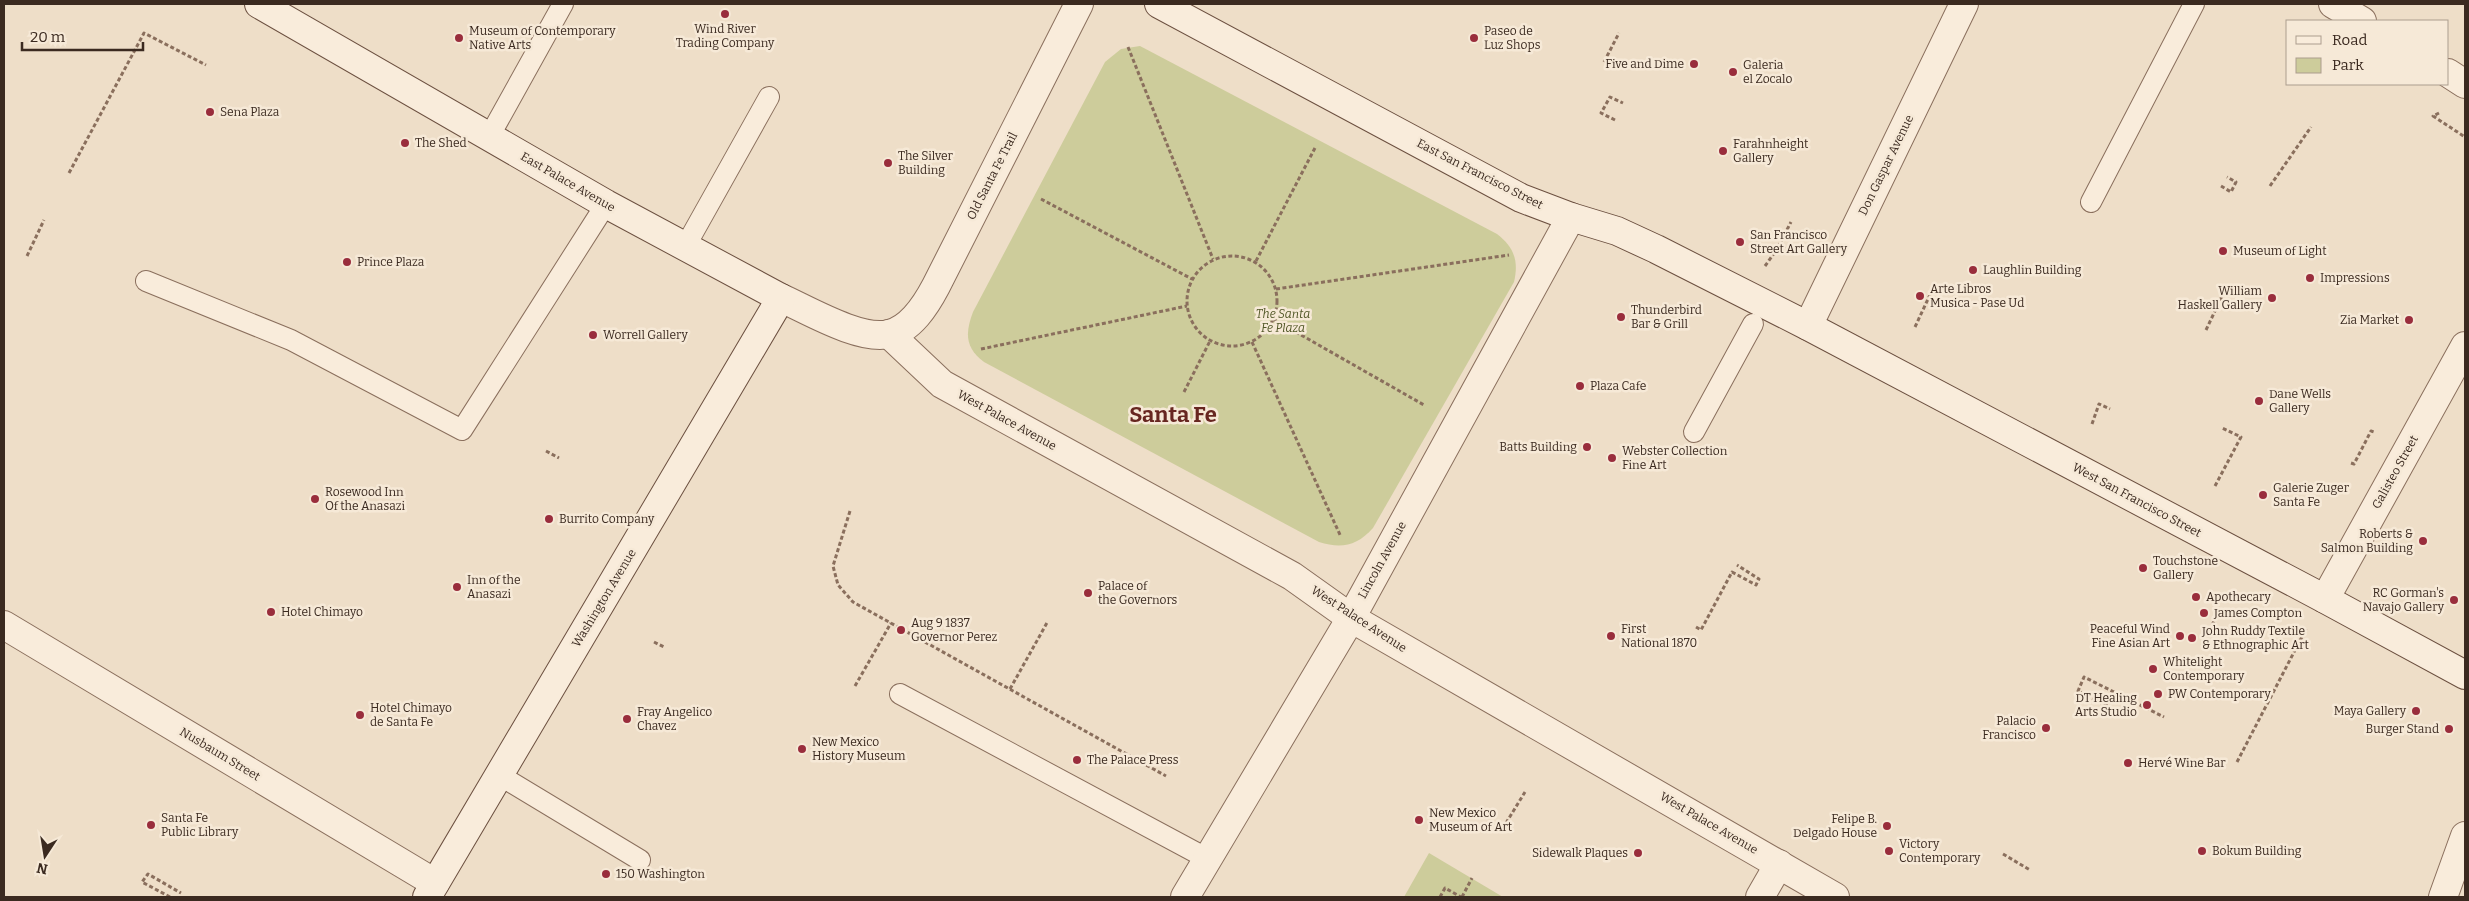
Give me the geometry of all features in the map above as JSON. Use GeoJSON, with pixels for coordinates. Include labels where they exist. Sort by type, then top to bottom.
{"type":"FeatureCollection","features":[{"type":"Feature","properties":{"kind":"street","name":"East Palace Avenue"},"geometry":{"type":"LineString","coordinates":[[259,4],[606,204],[781,298],[867,334],[889,334]]}},
{"type":"Feature","properties":{"kind":"street","name":"Old Santa Fe Trail"},"geometry":{"type":"LineString","coordinates":[[889,334],[905,327],[928,302],[1079,4]]}},
{"type":"Feature","properties":{"kind":"street","name":"East San Francisco Street"},"geometry":{"type":"LineString","coordinates":[[1159,4],[1521,198],[1617,232],[1656,249],[1808,326]]}},
{"type":"Feature","properties":{"kind":"street","name":"Don Gaspar Avenue"},"geometry":{"type":"LineString","coordinates":[[1808,326],[1964,4]]}},
{"type":"Feature","properties":{"kind":"street"},"geometry":{"type":"LineString","coordinates":[[2333,4],[2360,20]]}},
{"type":"Feature","properties":{"kind":"street"},"geometry":{"type":"LineString","coordinates":[[2449,74],[2465,84]]}},
{"type":"Feature","properties":{"kind":"street","name":"Lincoln Avenue"},"geometry":{"type":"LineString","coordinates":[[1185,897],[1351,618],[1571,217]]}},
{"type":"Feature","properties":{"kind":"street","name":"Washington Avenue"},"geometry":{"type":"LineString","coordinates":[[431,890],[781,298]]}},
{"type":"Feature","properties":{"kind":"street","name":"West San Francisco Street"},"geometry":{"type":"LineString","coordinates":[[1808,326],[2325,599],[2465,676]]}},
{"type":"Feature","properties":{"kind":"street","name":"West Palace Avenue"},"geometry":{"type":"LineString","coordinates":[[889,334],[942,384],[1292,576],[1351,618],[1835,897]]}},
{"type":"Feature","properties":{"kind":"street","name":"Galisteo Street"},"geometry":{"type":"LineString","coordinates":[[2325,599],[2465,346]]}},
{"type":"Feature","properties":{"kind":"street","name":"Nusbaum Street"},"geometry":{"type":"LineString","coordinates":[[4,625],[431,890]]}},
{"type":"Feature","properties":{"kind":"street"},"geometry":{"type":"LineString","coordinates":[[2443,897],[2465,836]]}},
{"type":"Feature","properties":{"kind":"street"},"geometry":{"type":"LineString","coordinates":[[1760,897],[1779,864]]}},
{"type":"Feature","properties":{"kind":"lane"},"geometry":{"type":"LineString","coordinates":[[489,137],[563,4]]}},
{"type":"Feature","properties":{"kind":"lane"},"geometry":{"type":"LineString","coordinates":[[2091,202],[2194,4]]}},
{"type":"Feature","properties":{"kind":"lane"},"geometry":{"type":"LineString","coordinates":[[685,247],[769,97]]}},
{"type":"Feature","properties":{"kind":"lane"},"geometry":{"type":"LineString","coordinates":[[146,281],[291,340],[462,430],[606,204]]}},
{"type":"Feature","properties":{"kind":"lane"},"geometry":{"type":"LineString","coordinates":[[1694,432],[1753,324]]}},
{"type":"Feature","properties":{"kind":"lane"},"geometry":{"type":"LineString","coordinates":[[900,694],[1208,859]]}},
{"type":"Feature","properties":{"kind":"lane"},"geometry":{"type":"LineString","coordinates":[[499,775],[640,860]]}},
{"type":"Feature","properties":{"kind":"path"},"geometry":{"type":"LineString","coordinates":[[70,172],[144,33],[206,66]]}},
{"type":"Feature","properties":{"kind":"path"},"geometry":{"type":"LineString","coordinates":[[1604,62],[1619,33]]}},
{"type":"Feature","properties":{"kind":"path"},"geometry":{"type":"LineString","coordinates":[[1128,47],[1213,260]]}},
{"type":"Feature","properties":{"kind":"path"},"geometry":{"type":"LineString","coordinates":[[1615,120],[1601,113],[1610,97],[1622,103]]}},
{"type":"Feature","properties":{"kind":"path"},"geometry":{"type":"LineString","coordinates":[[2439,112],[2434,116],[2465,137]]}},
{"type":"Feature","properties":{"kind":"path"},"geometry":{"type":"LineString","coordinates":[[2270,186],[2311,127]]}},
{"type":"Feature","properties":{"kind":"path"},"geometry":{"type":"LineString","coordinates":[[1256,261],[1316,146]]}},
{"type":"Feature","properties":{"kind":"path"},"geometry":{"type":"LineString","coordinates":[[2221,186],[2231,192],[2236,182],[2227,177]]}},
{"type":"Feature","properties":{"kind":"path"},"geometry":{"type":"LineString","coordinates":[[1041,199],[1192,278]]}},
{"type":"Feature","properties":{"kind":"path"},"geometry":{"type":"LineString","coordinates":[[27,256],[44,220]]}},
{"type":"Feature","properties":{"kind":"path"},"geometry":{"type":"LineString","coordinates":[[1762,270],[1778,248],[1791,222]]}},
{"type":"Feature","properties":{"kind":"path"},"geometry":{"type":"LineString","coordinates":[[1778,248],[1786,246]]}},
{"type":"Feature","properties":{"kind":"path"},"geometry":{"type":"LineString","coordinates":[[1276,289],[1514,254]]}},
{"type":"Feature","properties":{"kind":"path"},"geometry":{"type":"LineString","coordinates":[[1228,256],[1256,261],[1269,274],[1276,289],[1277,304],[1274,319],[1265,332],[1252,342],[1238,346],[1210,341],[1198,332],[1190,320],[1187,293],[1192,278],[1201,267],[1213,260],[1228,256]]}},
{"type":"Feature","properties":{"kind":"path"},"geometry":{"type":"LineString","coordinates":[[1915,327],[1934,284]]}},
{"type":"Feature","properties":{"kind":"path"},"geometry":{"type":"LineString","coordinates":[[2206,330],[2224,292]]}},
{"type":"Feature","properties":{"kind":"path"},"geometry":{"type":"LineString","coordinates":[[981,349],[1187,306]]}},
{"type":"Feature","properties":{"kind":"path"},"geometry":{"type":"LineString","coordinates":[[1274,319],[1424,405]]}},
{"type":"Feature","properties":{"kind":"path"},"geometry":{"type":"LineString","coordinates":[[1184,392],[1210,341]]}},
{"type":"Feature","properties":{"kind":"path"},"geometry":{"type":"LineString","coordinates":[[1252,342],[1341,537]]}},
{"type":"Feature","properties":{"kind":"path"},"geometry":{"type":"LineString","coordinates":[[2092,424],[2100,404],[2110,409]]}},
{"type":"Feature","properties":{"kind":"path"},"geometry":{"type":"LineString","coordinates":[[2215,486],[2241,436],[2222,428]]}},
{"type":"Feature","properties":{"kind":"path"},"geometry":{"type":"LineString","coordinates":[[2351,463],[2354,464],[2371,431],[2374,432]]}},
{"type":"Feature","properties":{"kind":"path"},"geometry":{"type":"LineString","coordinates":[[546,451],[559,458]]}},
{"type":"Feature","properties":{"kind":"path"},"geometry":{"type":"LineString","coordinates":[[850,511],[833,566],[838,584],[853,602],[1166,776]]}},
{"type":"Feature","properties":{"kind":"path"},"geometry":{"type":"LineString","coordinates":[[1696,627],[1701,630],[1732,572],[1756,586],[1759,579],[1737,565]]}},
{"type":"Feature","properties":{"kind":"path"},"geometry":{"type":"LineString","coordinates":[[2212,625],[2220,611]]}},
{"type":"Feature","properties":{"kind":"path"},"geometry":{"type":"LineString","coordinates":[[1010,689],[1048,621]]}},
{"type":"Feature","properties":{"kind":"path"},"geometry":{"type":"LineString","coordinates":[[855,686],[891,623]]}},
{"type":"Feature","properties":{"kind":"path"},"geometry":{"type":"LineString","coordinates":[[2236,762],[2304,634]]}},
{"type":"Feature","properties":{"kind":"path"},"geometry":{"type":"LineString","coordinates":[[654,642],[664,647]]}},
{"type":"Feature","properties":{"kind":"path"},"geometry":{"type":"LineString","coordinates":[[2119,712],[2078,691],[2084,678],[2164,717]]}},
{"type":"Feature","properties":{"kind":"path"},"geometry":{"type":"LineString","coordinates":[[1506,823],[1525,792]]}},
{"type":"Feature","properties":{"kind":"path"},"geometry":{"type":"LineString","coordinates":[[2003,854],[2030,870]]}},
{"type":"Feature","properties":{"kind":"path"},"geometry":{"type":"LineString","coordinates":[[170,897],[142,882],[148,874],[181,893]]}},
{"type":"Feature","properties":{"kind":"path"},"geometry":{"type":"LineString","coordinates":[[1440,897],[1445,888],[1462,897],[1472,878]]}},
{"type":"Feature","properties":{"kind":"green space","name":"The Santa Fe Plaza"},"geometry":{"type":"Polygon","coordinates":[[[1140,46],[1497,234],[1508,244],[1514,255],[1516,267],[1514,282],[1373,528],[1355,542],[1334,545],[1319,542],[984,362],[970,346],[968,333],[973,312],[1105,62],[1121,49],[1140,46]]]}},
{"type":"Feature","properties":{"kind":"green space"},"geometry":{"type":"Polygon","coordinates":[[[1429,853],[1503,897],[1404,897],[1429,853]]]}},
{"type":"Feature","properties":{"kind":"place","name":"Wind River Trading Company"},"geometry":{"type":"Point","coordinates":[725,14]}},
{"type":"Feature","properties":{"kind":"place","name":"Museum of Contemporary Native Arts"},"geometry":{"type":"Point","coordinates":[459,38]}},
{"type":"Feature","properties":{"kind":"place","name":"Paseo de Luz Shops"},"geometry":{"type":"Point","coordinates":[1474,38]}},
{"type":"Feature","properties":{"kind":"place","name":"Five and Dime"},"geometry":{"type":"Point","coordinates":[1694,64]}},
{"type":"Feature","properties":{"kind":"place","name":"Galeria el Zocalo"},"geometry":{"type":"Point","coordinates":[1733,72]}},
{"type":"Feature","properties":{"kind":"place","name":"Sena Plaza"},"geometry":{"type":"Point","coordinates":[210,112]}},
{"type":"Feature","properties":{"kind":"place","name":"The Shed"},"geometry":{"type":"Point","coordinates":[405,143]}},
{"type":"Feature","properties":{"kind":"place","name":"Farahnheight Gallery"},"geometry":{"type":"Point","coordinates":[1723,151]}},
{"type":"Feature","properties":{"kind":"place","name":"The Silver Building"},"geometry":{"type":"Point","coordinates":[888,163]}},
{"type":"Feature","properties":{"kind":"place","name":"San Francisco Street Art Gallery"},"geometry":{"type":"Point","coordinates":[1740,242]}},
{"type":"Feature","properties":{"kind":"place","name":"Museum of Light"},"geometry":{"type":"Point","coordinates":[2223,251]}},
{"type":"Feature","properties":{"kind":"place","name":"Prince Plaza"},"geometry":{"type":"Point","coordinates":[347,262]}},
{"type":"Feature","properties":{"kind":"place","name":"Laughlin Building"},"geometry":{"type":"Point","coordinates":[1973,270]}},
{"type":"Feature","properties":{"kind":"place","name":"Impressions"},"geometry":{"type":"Point","coordinates":[2310,278]}},
{"type":"Feature","properties":{"kind":"place","name":"Arte Libros Musica - Pase Ud"},"geometry":{"type":"Point","coordinates":[1920,296]}},
{"type":"Feature","properties":{"kind":"place","name":"William Haskell Gallery"},"geometry":{"type":"Point","coordinates":[2272,298]}},
{"type":"Feature","properties":{"kind":"place","name":"Thunderbird Bar & Grill"},"geometry":{"type":"Point","coordinates":[1621,317]}},
{"type":"Feature","properties":{"kind":"place","name":"Zia Market"},"geometry":{"type":"Point","coordinates":[2409,320]}},
{"type":"Feature","properties":{"kind":"place","name":"Worrell Gallery"},"geometry":{"type":"Point","coordinates":[593,335]}},
{"type":"Feature","properties":{"kind":"place","name":"Plaza Cafe"},"geometry":{"type":"Point","coordinates":[1580,386]}},
{"type":"Feature","properties":{"kind":"place","name":"Dane Wells Gallery"},"geometry":{"type":"Point","coordinates":[2259,401]}},
{"type":"Feature","properties":{"kind":"place","name":"Batts Building"},"geometry":{"type":"Point","coordinates":[1587,447]}},
{"type":"Feature","properties":{"kind":"place","name":"Webster Collection Fine Art"},"geometry":{"type":"Point","coordinates":[1612,458]}},
{"type":"Feature","properties":{"kind":"place","name":"Galerie Zuger Santa Fe"},"geometry":{"type":"Point","coordinates":[2263,495]}},
{"type":"Feature","properties":{"kind":"place","name":"Rosewood Inn Of the Anasazi"},"geometry":{"type":"Point","coordinates":[315,499]}},
{"type":"Feature","properties":{"kind":"place","name":"Burrito Company"},"geometry":{"type":"Point","coordinates":[549,519]}},
{"type":"Feature","properties":{"kind":"place","name":"Roberts & Salmon Building"},"geometry":{"type":"Point","coordinates":[2423,541]}},
{"type":"Feature","properties":{"kind":"place","name":"Touchstone Gallery"},"geometry":{"type":"Point","coordinates":[2143,568]}},
{"type":"Feature","properties":{"kind":"place","name":"Inn of the Anasazi"},"geometry":{"type":"Point","coordinates":[457,587]}},
{"type":"Feature","properties":{"kind":"place","name":"Palace of the Governors"},"geometry":{"type":"Point","coordinates":[1088,593]}},
{"type":"Feature","properties":{"kind":"place","name":"Apothecary"},"geometry":{"type":"Point","coordinates":[2196,597]}},
{"type":"Feature","properties":{"kind":"place","name":"RC Gorman's Navajo Gallery"},"geometry":{"type":"Point","coordinates":[2454,600]}},
{"type":"Feature","properties":{"kind":"place","name":"Hotel Chimayo"},"geometry":{"type":"Point","coordinates":[271,612]}},
{"type":"Feature","properties":{"kind":"place","name":"James Compton"},"geometry":{"type":"Point","coordinates":[2204,613]}},
{"type":"Feature","properties":{"kind":"place","name":"Aug 9 1837 Governor Perez"},"geometry":{"type":"Point","coordinates":[901,630]}},
{"type":"Feature","properties":{"kind":"place","name":"First National 1870"},"geometry":{"type":"Point","coordinates":[1611,636]}},
{"type":"Feature","properties":{"kind":"place","name":"Peaceful Wind Fine Asian Art"},"geometry":{"type":"Point","coordinates":[2180,636]}},
{"type":"Feature","properties":{"kind":"place","name":"John Ruddy Textile & Ethnographic Art"},"geometry":{"type":"Point","coordinates":[2192,638]}},
{"type":"Feature","properties":{"kind":"place","name":"Whitelight Contemporary"},"geometry":{"type":"Point","coordinates":[2153,669]}},
{"type":"Feature","properties":{"kind":"place","name":"PW Contemporary"},"geometry":{"type":"Point","coordinates":[2158,694]}},
{"type":"Feature","properties":{"kind":"place","name":"DT Healing Arts Studio"},"geometry":{"type":"Point","coordinates":[2147,705]}},
{"type":"Feature","properties":{"kind":"place","name":"Maya Gallery"},"geometry":{"type":"Point","coordinates":[2416,711]}},
{"type":"Feature","properties":{"kind":"place","name":"Hotel Chimayo de Santa Fe"},"geometry":{"type":"Point","coordinates":[360,715]}},
{"type":"Feature","properties":{"kind":"place","name":"Fray Angelico Chavez"},"geometry":{"type":"Point","coordinates":[627,719]}},
{"type":"Feature","properties":{"kind":"place","name":"Palacio Francisco"},"geometry":{"type":"Point","coordinates":[2046,728]}},
{"type":"Feature","properties":{"kind":"place","name":"Burger Stand"},"geometry":{"type":"Point","coordinates":[2449,729]}},
{"type":"Feature","properties":{"kind":"place","name":"New Mexico History Museum"},"geometry":{"type":"Point","coordinates":[802,749]}},
{"type":"Feature","properties":{"kind":"place","name":"The Palace Press"},"geometry":{"type":"Point","coordinates":[1077,760]}},
{"type":"Feature","properties":{"kind":"place","name":"Hervé Wine Bar"},"geometry":{"type":"Point","coordinates":[2128,763]}},
{"type":"Feature","properties":{"kind":"place","name":"New Mexico Museum of Art"},"geometry":{"type":"Point","coordinates":[1419,820]}},
{"type":"Feature","properties":{"kind":"place","name":"Santa Fe Public Library"},"geometry":{"type":"Point","coordinates":[151,825]}},
{"type":"Feature","properties":{"kind":"place","name":"Felipe B. Delgado House"},"geometry":{"type":"Point","coordinates":[1887,826]}},
{"type":"Feature","properties":{"kind":"place","name":"Victory Contemporary"},"geometry":{"type":"Point","coordinates":[1889,851]}},
{"type":"Feature","properties":{"kind":"place","name":"Bokum Building"},"geometry":{"type":"Point","coordinates":[2202,851]}},
{"type":"Feature","properties":{"kind":"place","name":"Sidewalk Plaques"},"geometry":{"type":"Point","coordinates":[1638,853]}},
{"type":"Feature","properties":{"kind":"place","name":"150 Washington"},"geometry":{"type":"Point","coordinates":[606,874]}},
{"type":"Feature","properties":{"kind":"district","name":"Santa Fe"},"geometry":{"type":"Point","coordinates":[1173,414]}}]}
